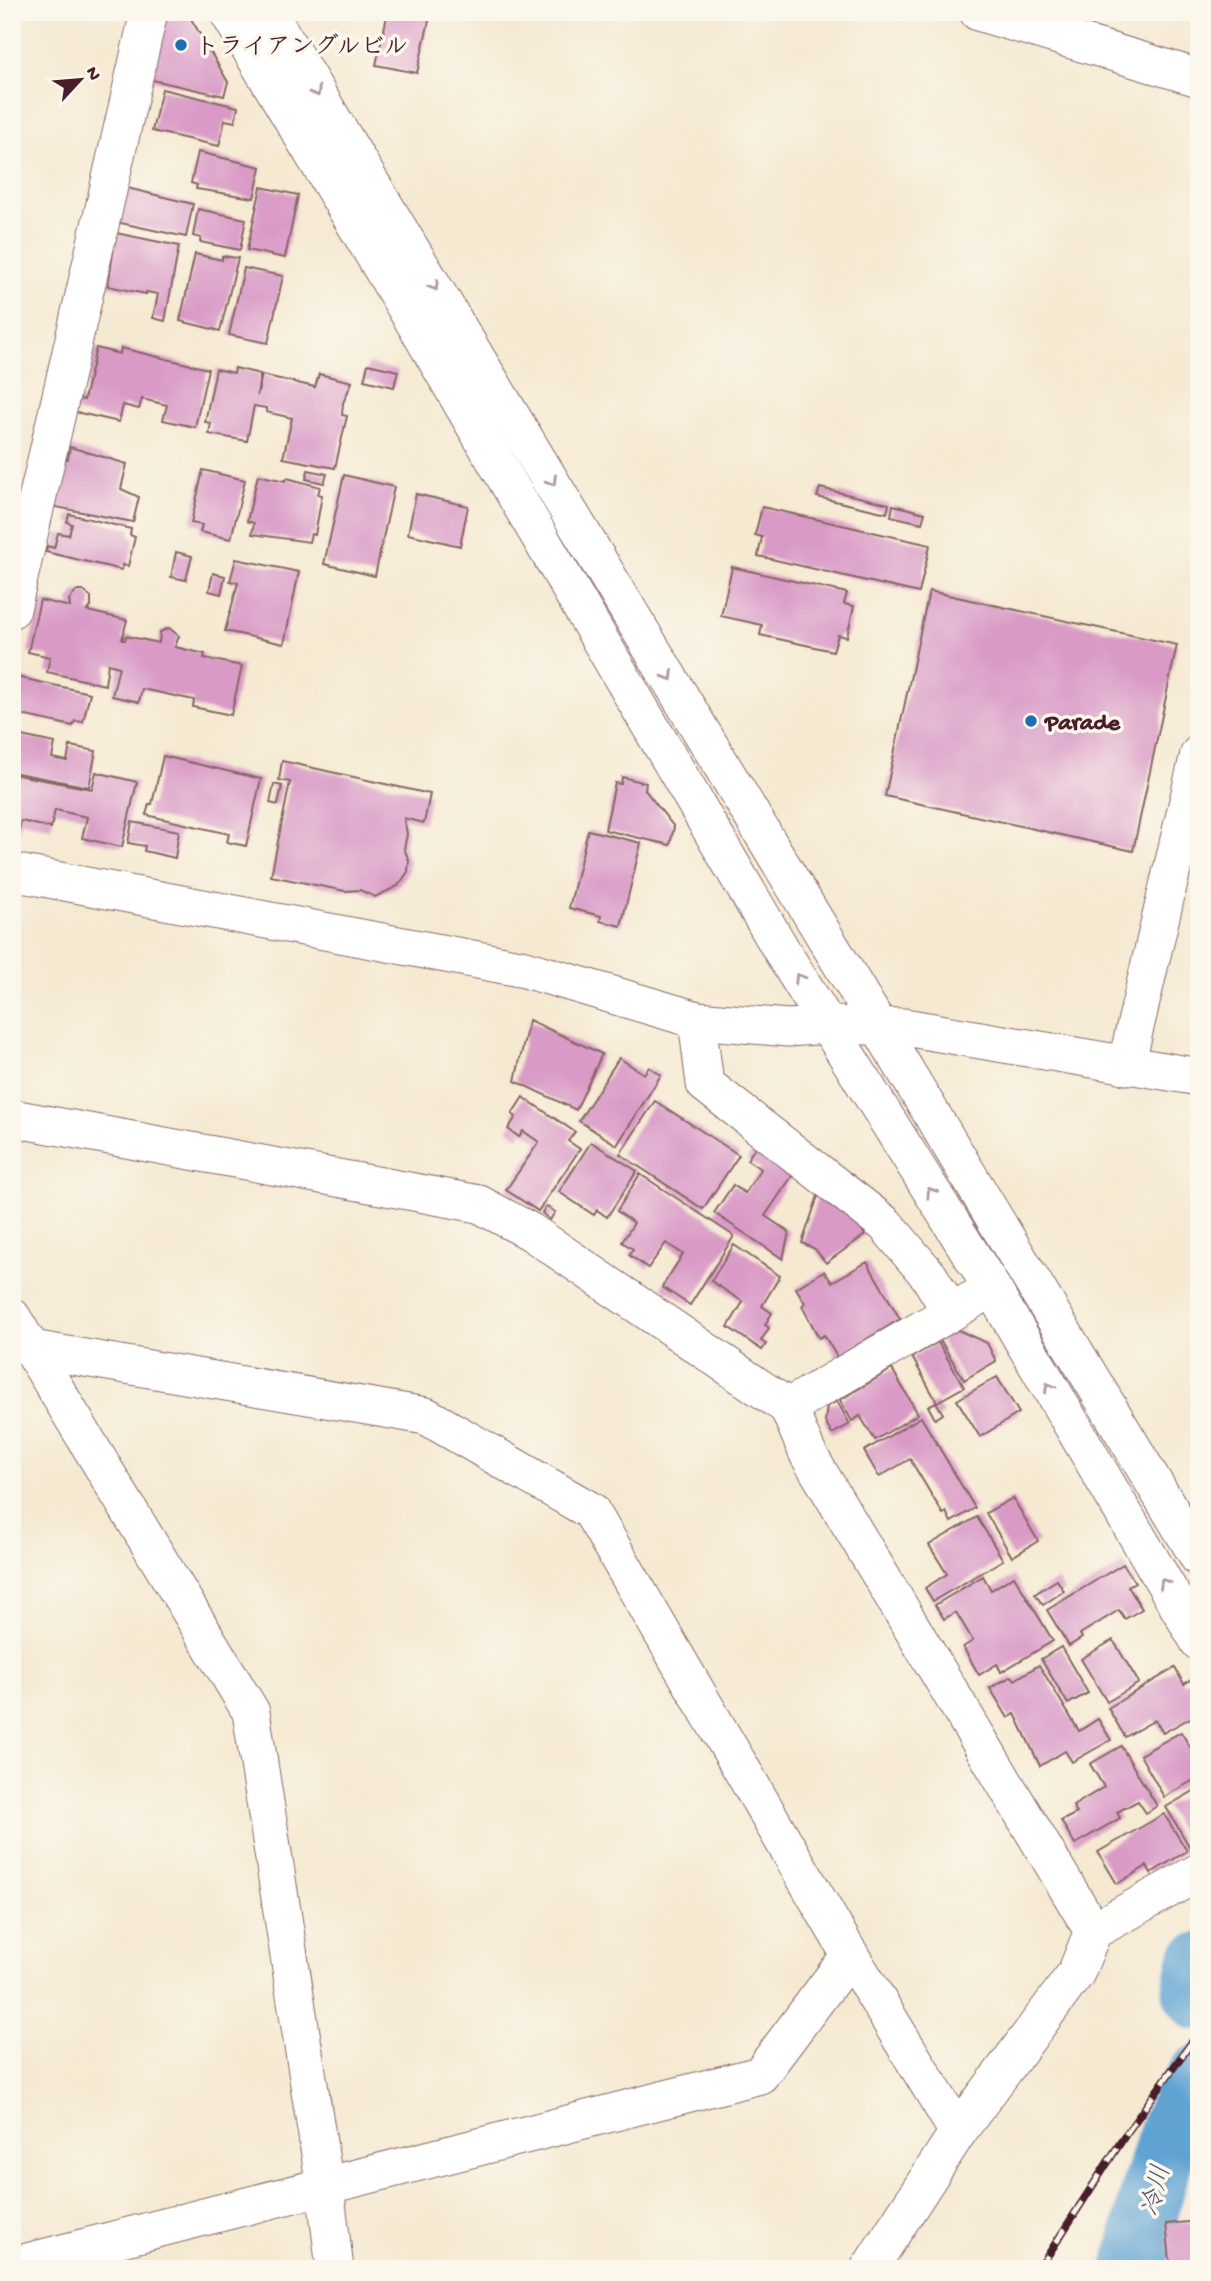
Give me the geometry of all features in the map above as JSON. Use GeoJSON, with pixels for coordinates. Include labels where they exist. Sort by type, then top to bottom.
{"type":"FeatureCollection","features":[{"type":"Feature","properties":{"kind":"street"},"geometry":{"type":"LineString","coordinates":[[12,609],[149,12]]}},
{"type":"Feature","properties":{"kind":"street"},"geometry":{"type":"LineString","coordinates":[[228,12],[876,1105],[992,1288],[1199,1642]]}},
{"type":"Feature","properties":{"kind":"street"},"geometry":{"type":"LineString","coordinates":[[268,12],[1199,1558]]}},
{"type":"Feature","properties":{"kind":"street"},"geometry":{"type":"LineString","coordinates":[[978,12],[1199,78]]}},
{"type":"Feature","properties":{"kind":"street"},"geometry":{"type":"LineString","coordinates":[[1126,1066],[1199,754]]}},
{"type":"Feature","properties":{"kind":"street"},"geometry":{"type":"LineString","coordinates":[[12,872],[524,969],[697,1020],[788,1028],[829,1025],[904,1027],[1199,1077]]}},
{"type":"Feature","properties":{"kind":"street"},"geometry":{"type":"LineString","coordinates":[[697,1020],[705,1084],[885,1224],[929,1276],[951,1312]]}},
{"type":"Feature","properties":{"kind":"street"},"geometry":{"type":"LineString","coordinates":[[12,1118],[478,1204],[531,1232],[788,1407],[808,1454],[1093,1931]]}},
{"type":"Feature","properties":{"kind":"street"},"geometry":{"type":"LineString","coordinates":[[788,1407],[992,1288]]}},
{"type":"Feature","properties":{"kind":"street"},"geometry":{"type":"LineString","coordinates":[[12,1317],[251,1712],[326,2186],[335,2269]]}},
{"type":"Feature","properties":{"kind":"street"},"geometry":{"type":"LineString","coordinates":[[32,1349],[426,1416],[591,1511],[850,1955],[958,2132]]}},
{"type":"Feature","properties":{"kind":"street"},"geometry":{"type":"LineString","coordinates":[[869,2269],[958,2132],[1076,1973],[1093,1931],[1199,1872]]}},
{"type":"Feature","properties":{"kind":"street"},"geometry":{"type":"LineString","coordinates":[[12,2266],[760,2075],[850,1955]]}},
{"type":"Feature","properties":{"kind":"building","name":"トライアングルビル"},"geometry":{"type":"Polygon","coordinates":[[[163,12],[187,12],[228,82],[224,96],[148,79],[163,12]]]}},
{"type":"Feature","properties":{"kind":"building"},"geometry":{"type":"Polygon","coordinates":[[[388,12],[431,12],[417,73],[376,65],[388,12]]]}},
{"type":"Feature","properties":{"kind":"building"},"geometry":{"type":"Polygon","coordinates":[[[162,89],[238,107],[235,122],[225,120],[219,146],[152,131],[162,89]]]}},
{"type":"Feature","properties":{"kind":"building"},"geometry":{"type":"Polygon","coordinates":[[[198,152],[261,167],[254,198],[196,189],[197,185],[191,183],[198,152]]]}},
{"type":"Feature","properties":{"kind":"building"},"geometry":{"type":"Polygon","coordinates":[[[123,187],[193,204],[186,237],[116,222],[123,187]]]}},
{"type":"Feature","properties":{"kind":"building"},"geometry":{"type":"Polygon","coordinates":[[[261,187],[298,195],[285,258],[247,250],[261,187]]]}},
{"type":"Feature","properties":{"kind":"building"},"geometry":{"type":"Polygon","coordinates":[[[198,209],[246,219],[240,250],[200,242],[201,238],[193,236],[198,209]]]}},
{"type":"Feature","properties":{"kind":"building"},"geometry":{"type":"Polygon","coordinates":[[[116,233],[179,246],[165,321],[153,318],[158,294],[108,286],[116,233]]]}},
{"type":"Feature","properties":{"kind":"building"},"geometry":{"type":"Polygon","coordinates":[[[195,254],[222,260],[222,256],[238,258],[220,331],[180,321],[195,254]]]}},
{"type":"Feature","properties":{"kind":"building"},"geometry":{"type":"Polygon","coordinates":[[[244,268],[283,276],[268,343],[229,335],[244,268]]]}},
{"type":"Feature","properties":{"kind":"building"},"geometry":{"type":"Polygon","coordinates":[[[96,348],[120,354],[121,348],[208,369],[195,427],[163,420],[167,405],[142,399],[139,409],[123,405],[119,422],[71,411],[74,398],[84,400],[96,348]]]}},
{"type":"Feature","properties":{"kind":"building"},"geometry":{"type":"Polygon","coordinates":[[[368,364],[398,371],[394,387],[364,380],[368,364]]]}},
{"type":"Feature","properties":{"kind":"building"},"geometry":{"type":"Polygon","coordinates":[[[235,368],[260,374],[257,396],[262,375],[315,387],[319,374],[352,382],[343,403],[342,415],[347,416],[335,468],[283,458],[292,418],[266,412],[266,408],[254,406],[247,441],[209,434],[211,423],[205,422],[216,369],[234,373],[235,368]]]}},
{"type":"Feature","properties":{"kind":"building"},"geometry":{"type":"Polygon","coordinates":[[[70,447],[127,464],[121,489],[139,497],[133,522],[51,506],[63,458],[68,459],[70,447]]]}},
{"type":"Feature","properties":{"kind":"building"},"geometry":{"type":"Polygon","coordinates":[[[203,470],[245,480],[231,539],[200,532],[202,525],[191,523],[203,470]]]}},
{"type":"Feature","properties":{"kind":"building"},"geometry":{"type":"Polygon","coordinates":[[[308,470],[327,474],[324,483],[306,479],[308,470]]]}},
{"type":"Feature","properties":{"kind":"building"},"geometry":{"type":"Polygon","coordinates":[[[258,475],[285,481],[287,478],[320,487],[318,494],[322,495],[315,535],[311,534],[309,542],[252,534],[254,523],[247,521],[258,475]]]}},
{"type":"Feature","properties":{"kind":"building"},"geometry":{"type":"Polygon","coordinates":[[[344,475],[394,487],[375,576],[324,564],[344,475]]]}},
{"type":"Feature","properties":{"kind":"building"},"geometry":{"type":"Polygon","coordinates":[[[820,488],[889,504],[887,513],[817,497],[820,488]]]}},
{"type":"Feature","properties":{"kind":"building"},"geometry":{"type":"Polygon","coordinates":[[[416,494],[468,506],[460,546],[408,534],[416,494]]]}},
{"type":"Feature","properties":{"kind":"building"},"geometry":{"type":"Polygon","coordinates":[[[893,505],[925,513],[922,523],[891,516],[893,505]]]}},
{"type":"Feature","properties":{"kind":"building"},"geometry":{"type":"Polygon","coordinates":[[[762,507],[930,545],[919,593],[758,556],[762,537],[755,535],[762,507]]]}},
{"type":"Feature","properties":{"kind":"building"},"geometry":{"type":"Polygon","coordinates":[[[69,514],[131,529],[130,535],[135,537],[128,566],[123,565],[122,570],[46,552],[47,546],[54,548],[58,533],[69,535],[72,524],[67,522],[69,514]]]}},
{"type":"Feature","properties":{"kind":"building"},"geometry":{"type":"Polygon","coordinates":[[[176,552],[192,556],[186,580],[171,577],[176,552]]]}},
{"type":"Feature","properties":{"kind":"building"},"geometry":{"type":"Polygon","coordinates":[[[236,559],[299,572],[284,644],[225,631],[238,583],[230,581],[236,559]]]}},
{"type":"Feature","properties":{"kind":"building"},"geometry":{"type":"Polygon","coordinates":[[[732,567],[847,593],[844,604],[854,606],[847,637],[838,635],[833,651],[760,635],[762,625],[721,616],[732,567]]]}},
{"type":"Feature","properties":{"kind":"building"},"geometry":{"type":"Polygon","coordinates":[[[213,573],[225,576],[221,594],[209,591],[213,573]]]}},
{"type":"Feature","properties":{"kind":"building"},"geometry":{"type":"Polygon","coordinates":[[[76,591],[84,591],[91,597],[91,607],[87,611],[127,620],[122,640],[125,640],[126,636],[159,643],[160,632],[169,628],[179,636],[175,647],[205,654],[204,658],[242,666],[231,715],[193,707],[194,700],[142,689],[139,702],[112,696],[119,667],[108,664],[105,685],[47,672],[50,657],[28,652],[40,600],[70,607],[69,600],[76,591]]]}},
{"type":"Feature","properties":{"kind":"building","name":"Parade"},"geometry":{"type":"Polygon","coordinates":[[[929,591],[1177,645],[1133,851],[885,796],[929,591]]]}},
{"type":"Feature","properties":{"kind":"building"},"geometry":{"type":"Polygon","coordinates":[[[12,676],[90,693],[83,722],[75,721],[73,726],[12,713],[12,676]]]}},
{"type":"Feature","properties":{"kind":"building"},"geometry":{"type":"Polygon","coordinates":[[[12,734],[55,743],[52,758],[67,761],[70,746],[96,751],[89,787],[12,772],[12,734]]]}},
{"type":"Feature","properties":{"kind":"building"},"geometry":{"type":"Polygon","coordinates":[[[163,756],[261,779],[246,846],[227,842],[229,834],[146,815],[149,804],[152,804],[163,756]]]}},
{"type":"Feature","properties":{"kind":"building"},"geometry":{"type":"Polygon","coordinates":[[[282,761],[430,794],[424,823],[404,818],[407,834],[404,849],[409,860],[408,872],[398,886],[375,897],[360,890],[345,891],[271,876],[290,782],[279,780],[282,761]]]}},
{"type":"Feature","properties":{"kind":"building"},"geometry":{"type":"Polygon","coordinates":[[[96,772],[137,782],[122,847],[82,838],[87,817],[55,810],[51,828],[21,821],[19,830],[12,828],[12,774],[92,789],[96,772]]]}},
{"type":"Feature","properties":{"kind":"building"},"geometry":{"type":"Polygon","coordinates":[[[622,777],[646,783],[645,790],[674,827],[670,845],[605,830],[615,783],[621,784],[622,777]]]}},
{"type":"Feature","properties":{"kind":"building"},"geometry":{"type":"Polygon","coordinates":[[[274,784],[282,786],[278,805],[270,803],[274,784]]]}},
{"type":"Feature","properties":{"kind":"building"},"geometry":{"type":"Polygon","coordinates":[[[132,822],[179,831],[175,858],[144,851],[145,846],[128,843],[132,822]]]}},
{"type":"Feature","properties":{"kind":"building"},"geometry":{"type":"Polygon","coordinates":[[[588,830],[641,843],[621,926],[600,921],[601,916],[569,908],[588,830]]]}},
{"type":"Feature","properties":{"kind":"building"},"geometry":{"type":"Polygon","coordinates":[[[529,1020],[602,1054],[576,1110],[515,1081],[529,1020]]]}},
{"type":"Feature","properties":{"kind":"building"},"geometry":{"type":"Polygon","coordinates":[[[619,1058],[644,1074],[649,1067],[661,1075],[617,1145],[579,1121],[619,1058]]]}},
{"type":"Feature","properties":{"kind":"building"},"geometry":{"type":"Polygon","coordinates":[[[523,1097],[575,1132],[568,1141],[580,1149],[538,1211],[506,1190],[539,1142],[523,1131],[519,1137],[508,1129],[516,1117],[512,1114],[523,1097]]]}},
{"type":"Feature","properties":{"kind":"building"},"geometry":{"type":"Polygon","coordinates":[[[655,1101],[739,1155],[703,1209],[620,1154],[655,1101]]]}},
{"type":"Feature","properties":{"kind":"building"},"geometry":{"type":"Polygon","coordinates":[[[760,1140],[794,1173],[765,1216],[789,1232],[783,1259],[714,1213],[733,1185],[745,1193],[761,1169],[747,1160],[760,1140]]]}},
{"type":"Feature","properties":{"kind":"building"},"geometry":{"type":"Polygon","coordinates":[[[591,1142],[637,1171],[607,1217],[597,1210],[594,1215],[559,1192],[591,1142]]]}},
{"type":"Feature","properties":{"kind":"building"},"geometry":{"type":"Polygon","coordinates":[[[640,1174],[734,1236],[690,1305],[662,1287],[683,1254],[666,1243],[648,1268],[629,1255],[633,1249],[622,1242],[634,1223],[617,1211],[640,1174]]]}},
{"type":"Feature","properties":{"kind":"building"},"geometry":{"type":"Polygon","coordinates":[[[818,1196],[841,1205],[857,1220],[865,1235],[826,1263],[815,1249],[802,1243],[818,1196]]]}},
{"type":"Feature","properties":{"kind":"building"},"geometry":{"type":"Polygon","coordinates":[[[546,1206],[555,1212],[550,1220],[542,1213],[546,1206]]]}},
{"type":"Feature","properties":{"kind":"building"},"geometry":{"type":"Polygon","coordinates":[[[734,1245],[780,1276],[762,1306],[772,1313],[765,1325],[769,1328],[761,1341],[766,1344],[762,1350],[728,1327],[743,1302],[711,1281],[734,1245]]]}},
{"type":"Feature","properties":{"kind":"building"},"geometry":{"type":"Polygon","coordinates":[[[867,1262],[900,1319],[837,1357],[824,1335],[819,1338],[796,1288],[824,1271],[832,1282],[867,1262]]]}},
{"type":"Feature","properties":{"kind":"building"},"geometry":{"type":"Polygon","coordinates":[[[958,1330],[987,1343],[996,1361],[964,1380],[940,1340],[958,1330]]]}},
{"type":"Feature","properties":{"kind":"building"},"geometry":{"type":"Polygon","coordinates":[[[938,1342],[964,1387],[937,1402],[912,1357],[938,1342]]]}},
{"type":"Feature","properties":{"kind":"building"},"geometry":{"type":"Polygon","coordinates":[[[892,1369],[918,1414],[875,1440],[860,1416],[852,1421],[840,1400],[892,1369]]]}},
{"type":"Feature","properties":{"kind":"building"},"geometry":{"type":"Polygon","coordinates":[[[997,1377],[1019,1413],[980,1437],[957,1400],[997,1377]]]}},
{"type":"Feature","properties":{"kind":"building"},"geometry":{"type":"Polygon","coordinates":[[[837,1401],[850,1424],[832,1434],[825,1422],[827,1406],[837,1401]]]}},
{"type":"Feature","properties":{"kind":"building"},"geometry":{"type":"Polygon","coordinates":[[[936,1402],[943,1414],[935,1419],[928,1406],[936,1402]]]}},
{"type":"Feature","properties":{"kind":"building"},"geometry":{"type":"Polygon","coordinates":[[[921,1417],[975,1508],[951,1522],[946,1512],[943,1514],[910,1459],[879,1477],[864,1451],[921,1417]]]}},
{"type":"Feature","properties":{"kind":"building"},"geometry":{"type":"Polygon","coordinates":[[[1013,1498],[1038,1541],[1012,1557],[986,1513],[1013,1498]]]}},
{"type":"Feature","properties":{"kind":"building"},"geometry":{"type":"Polygon","coordinates":[[[977,1517],[1003,1560],[933,1601],[925,1588],[947,1574],[929,1545],[977,1517]]]}},
{"type":"Feature","properties":{"kind":"building"},"geometry":{"type":"Polygon","coordinates":[[[1123,1564],[1135,1582],[1128,1586],[1142,1609],[1125,1619],[1119,1610],[1080,1634],[1082,1638],[1069,1646],[1047,1610],[1123,1564]]]}},
{"type":"Feature","properties":{"kind":"building"},"geometry":{"type":"Polygon","coordinates":[[[983,1576],[991,1590],[1014,1576],[1053,1641],[1001,1672],[997,1664],[979,1675],[963,1647],[973,1641],[956,1612],[944,1619],[935,1605],[983,1576]]]}},
{"type":"Feature","properties":{"kind":"building"},"geometry":{"type":"Polygon","coordinates":[[[1057,1580],[1064,1591],[1043,1605],[1035,1594],[1057,1580]]]}},
{"type":"Feature","properties":{"kind":"building"},"geometry":{"type":"Polygon","coordinates":[[[1113,1640],[1139,1683],[1107,1702],[1081,1659],[1113,1640]]]}},
{"type":"Feature","properties":{"kind":"building"},"geometry":{"type":"Polygon","coordinates":[[[1061,1647],[1088,1693],[1068,1704],[1041,1659],[1061,1647]]]}},
{"type":"Feature","properties":{"kind":"building"},"geometry":{"type":"Polygon","coordinates":[[[1039,1665],[1079,1731],[1098,1719],[1111,1740],[1072,1762],[1065,1751],[1040,1766],[1015,1714],[1008,1718],[990,1688],[1012,1676],[1015,1680],[1039,1665]]]}},
{"type":"Feature","properties":{"kind":"building"},"geometry":{"type":"Polygon","coordinates":[[[1175,1668],[1184,1684],[1192,1679],[1199,1690],[1199,1698],[1195,1700],[1199,1713],[1163,1733],[1155,1720],[1125,1737],[1108,1708],[1175,1668]]]}},
{"type":"Feature","properties":{"kind":"building"},"geometry":{"type":"Polygon","coordinates":[[[1181,1732],[1192,1750],[1199,1746],[1199,1777],[1164,1797],[1140,1755],[1181,1732]]]}},
{"type":"Feature","properties":{"kind":"building"},"geometry":{"type":"Polygon","coordinates":[[[1121,1746],[1157,1806],[1146,1813],[1138,1801],[1117,1812],[1120,1818],[1075,1844],[1061,1821],[1077,1813],[1073,1806],[1104,1787],[1090,1764],[1121,1746]]]}},
{"type":"Feature","properties":{"kind":"building"},"geometry":{"type":"Polygon","coordinates":[[[1199,1788],[1199,1848],[1192,1851],[1166,1807],[1199,1788]]]}},
{"type":"Feature","properties":{"kind":"building"},"geometry":{"type":"Polygon","coordinates":[[[1164,1814],[1187,1851],[1151,1873],[1147,1866],[1117,1884],[1098,1852],[1164,1814]]]}},
{"type":"Feature","properties":{"kind":"building"},"geometry":{"type":"Polygon","coordinates":[[[1199,2221],[1199,2269],[1171,2269],[1166,2224],[1199,2221]]]}},
{"type":"Feature","properties":{"kind":"waterway","name":"冷川"},"geometry":{"type":"LineString","coordinates":[[1199,1964],[1194,1991],[1199,1999]]}},
{"type":"Feature","properties":{"kind":"waterway","name":"冷川"},"geometry":{"type":"LineString","coordinates":[[1134,2269],[1166,2145],[1175,2121],[1199,2076]]}},
{"type":"Feature","properties":{"kind":"railway"},"geometry":{"type":"LineString","coordinates":[[1039,2269],[1126,2134],[1199,2032]]}},
{"type":"Feature","properties":{"kind":"place","name":"トライアングルビル"},"geometry":{"type":"Point","coordinates":[181,45]}},
{"type":"Feature","properties":{"kind":"place","name":"Parade"},"geometry":{"type":"Point","coordinates":[1031,721]}}]}
